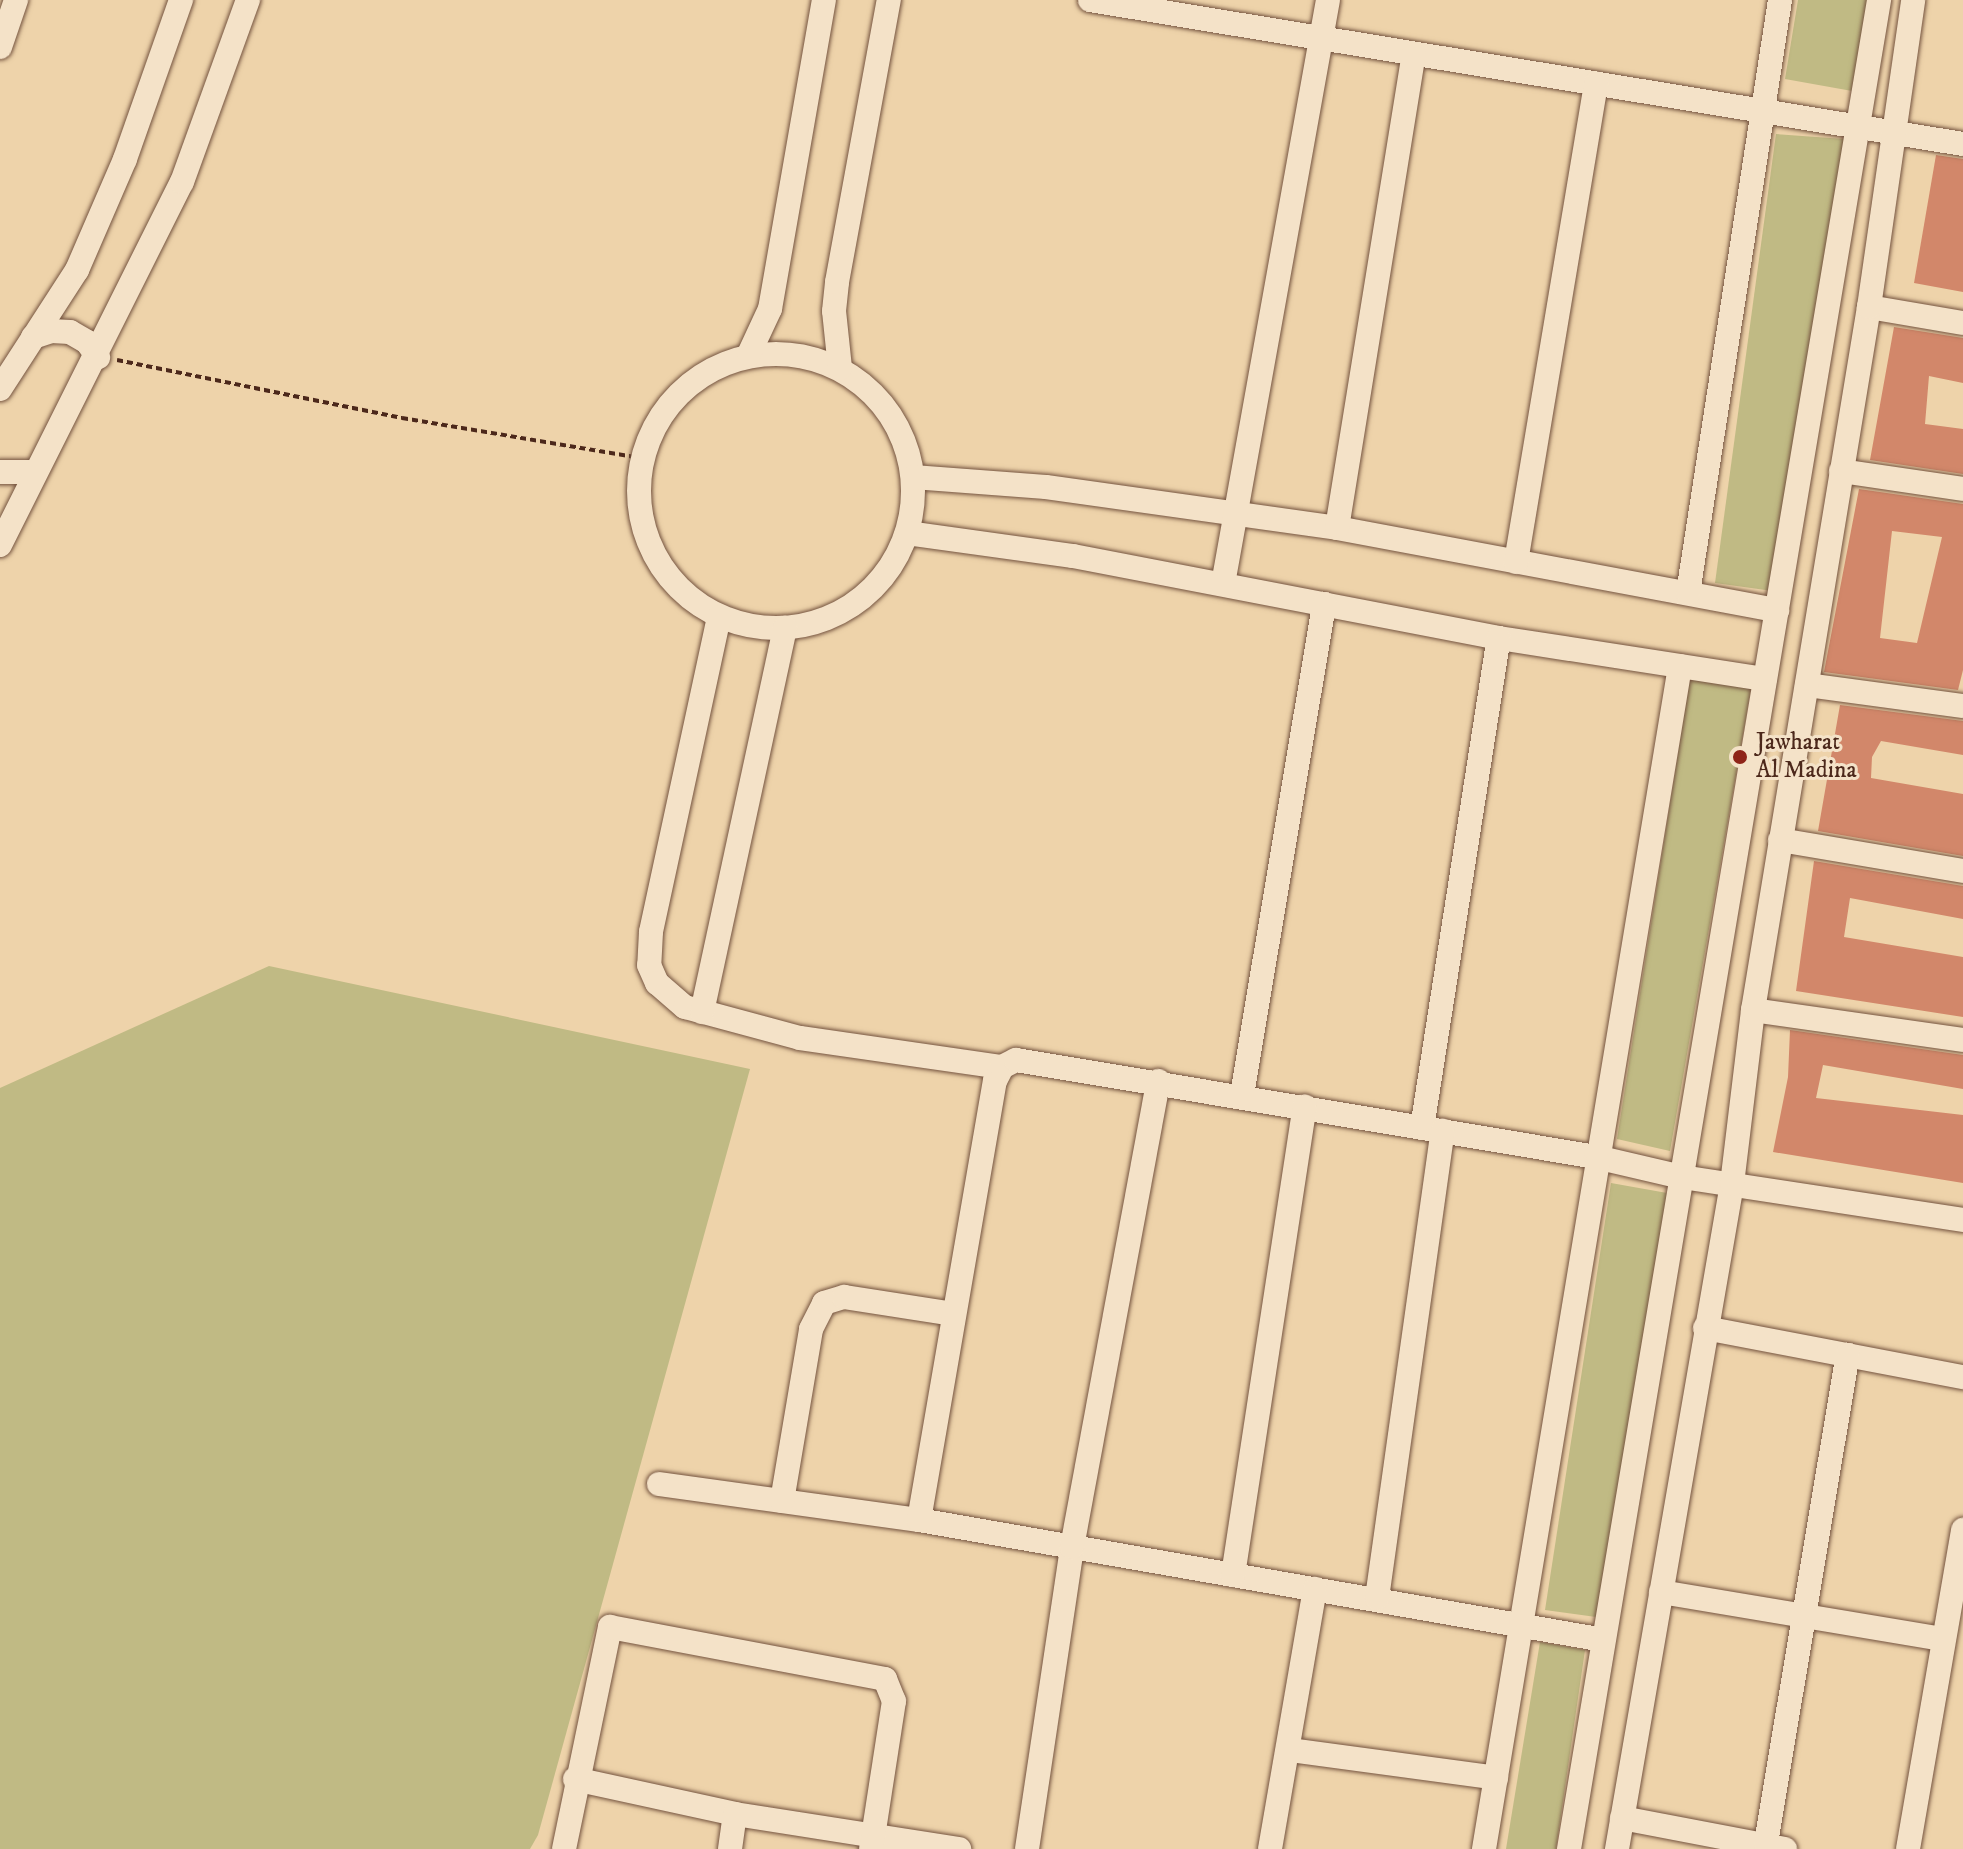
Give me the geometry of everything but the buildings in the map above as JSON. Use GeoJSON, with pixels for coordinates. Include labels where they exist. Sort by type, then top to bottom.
{"type":"FeatureCollection","features":[{"type":"Feature","properties":{"kind":"street"},"geometry":{"type":"LineString","coordinates":[[0,389],[77,270],[107,201],[181,0]]}},
{"type":"Feature","properties":{"kind":"street"},"geometry":{"type":"LineString","coordinates":[[0,545],[34,472],[98,357],[182,182],[248,0]]}},
{"type":"Feature","properties":{"kind":"street"},"geometry":{"type":"LineString","coordinates":[[749,354],[770,309],[824,0]]}},
{"type":"Feature","properties":{"kind":"street"},"geometry":{"type":"LineString","coordinates":[[840,368],[834,325],[837,282],[889,0]]}},
{"type":"Feature","properties":{"kind":"street"},"geometry":{"type":"LineString","coordinates":[[1090,0],[1963,144]]}},
{"type":"Feature","properties":{"kind":"street"},"geometry":{"type":"LineString","coordinates":[[1223,584],[1328,0]]}},
{"type":"Feature","properties":{"kind":"street"},"geometry":{"type":"LineString","coordinates":[[1688,593],[1780,0]]}},
{"type":"Feature","properties":{"kind":"street"},"geometry":{"type":"LineString","coordinates":[[1569,1849],[1879,0]]}},
{"type":"Feature","properties":{"kind":"street"},"geometry":{"type":"LineString","coordinates":[[1617,1849],[1732,1184],[1753,1010],[1869,307],[1913,0]]}},
{"type":"Feature","properties":{"kind":"street"},"geometry":{"type":"LineString","coordinates":[[0,47],[9,4]]}},
{"type":"Feature","properties":{"kind":"street"},"geometry":{"type":"LineString","coordinates":[[1337,528],[1414,54]]}},
{"type":"Feature","properties":{"kind":"street"},"geometry":{"type":"LineString","coordinates":[[1516,562],[1596,84]]}},
{"type":"Feature","properties":{"kind":"street"},"geometry":{"type":"LineString","coordinates":[[1869,307],[1963,323]]}},
{"type":"Feature","properties":{"kind":"street"},"geometry":{"type":"LineString","coordinates":[[33,337],[51,331],[70,332],[87,342],[98,357]]}},
{"type":"Feature","properties":{"kind":"street"},"geometry":{"type":"LineString","coordinates":[[749,354],[810,357],[840,368],[868,387],[890,413],[906,444],[913,477],[907,533],[889,569],[860,599],[825,619],[785,628],[752,627],[719,617],[680,590],[652,552],[638,506],[641,458],[660,416],[691,382],[749,354]]}},
{"type":"Feature","properties":{"kind":"street"},"geometry":{"type":"LineString","coordinates":[[1841,471],[1963,489]]}},
{"type":"Feature","properties":{"kind":"street"},"geometry":{"type":"LineString","coordinates":[[0,472],[34,472]]}},
{"type":"Feature","properties":{"kind":"street"},"geometry":{"type":"LineString","coordinates":[[913,477],[1046,487],[1337,528],[1777,610]]}},
{"type":"Feature","properties":{"kind":"street"},"geometry":{"type":"LineString","coordinates":[[907,533],[1223,584],[1499,638],[1765,679]]}},
{"type":"Feature","properties":{"kind":"street"},"geometry":{"type":"LineString","coordinates":[[1242,1095],[1324,604]]}},
{"type":"Feature","properties":{"kind":"street"},"geometry":{"type":"LineString","coordinates":[[719,617],[651,932],[649,965],[657,983],[685,1007],[886,1053],[1002,1067],[1016,1060],[1039,1061],[1596,1157],[1682,1177],[1963,1220]]}},
{"type":"Feature","properties":{"kind":"street"},"geometry":{"type":"LineString","coordinates":[[702,1012],[785,628]]}},
{"type":"Feature","properties":{"kind":"street"},"geometry":{"type":"LineString","coordinates":[[1377,1598],[1432,1129],[1499,638]]}},
{"type":"Feature","properties":{"kind":"street"},"geometry":{"type":"LineString","coordinates":[[1484,1849],[1523,1625],[1596,1157],[1680,666]]}},
{"type":"Feature","properties":{"kind":"street"},"geometry":{"type":"LineString","coordinates":[[1807,685],[1963,706]]}},
{"type":"Feature","properties":{"kind":"street"},"geometry":{"type":"LineString","coordinates":[[1780,840],[1963,871]]}},
{"type":"Feature","properties":{"kind":"street"},"geometry":{"type":"LineString","coordinates":[[1753,1010],[1963,1040]]}},
{"type":"Feature","properties":{"kind":"street"},"geometry":{"type":"LineString","coordinates":[[919,1520],[995,1081],[1002,1067]]}},
{"type":"Feature","properties":{"kind":"street"},"geometry":{"type":"LineString","coordinates":[[1027,1849],[1072,1547],[1158,1081]]}},
{"type":"Feature","properties":{"kind":"street"},"geometry":{"type":"LineString","coordinates":[[1233,1575],[1305,1107]]}},
{"type":"Feature","properties":{"kind":"street"},"geometry":{"type":"LineString","coordinates":[[782,1501],[813,1320],[824,1303],[844,1297],[954,1314]]}},
{"type":"Feature","properties":{"kind":"street"},"geometry":{"type":"LineString","coordinates":[[1705,1328],[1963,1377]]}},
{"type":"Feature","properties":{"kind":"street"},"geometry":{"type":"LineString","coordinates":[[1622,1818],[1776,1846],[1805,1618],[1848,1355]]}},
{"type":"Feature","properties":{"kind":"street"},"geometry":{"type":"LineString","coordinates":[[659,1484],[919,1520],[1604,1640]]}},
{"type":"Feature","properties":{"kind":"street"},"geometry":{"type":"LineString","coordinates":[[1908,1849],[1963,1530]]}},
{"type":"Feature","properties":{"kind":"street"},"geometry":{"type":"LineString","coordinates":[[1270,1849],[1290,1750],[1315,1589]]}},
{"type":"Feature","properties":{"kind":"street"},"geometry":{"type":"LineString","coordinates":[[1661,1592],[1943,1639]]}},
{"type":"Feature","properties":{"kind":"street"},"geometry":{"type":"LineString","coordinates":[[564,1849],[575,1779],[610,1627],[877,1675],[890,1684],[894,1701],[872,1842]]}},
{"type":"Feature","properties":{"kind":"street"},"geometry":{"type":"LineString","coordinates":[[1290,1750],[1496,1778]]}},
{"type":"Feature","properties":{"kind":"street"},"geometry":{"type":"LineString","coordinates":[[575,1779],[872,1842],[959,1849]]}},
{"type":"Feature","properties":{"kind":"street"},"geometry":{"type":"LineString","coordinates":[[730,1849],[735,1814]]}},
{"type":"Feature","properties":{"kind":"path"},"geometry":{"type":"LineString","coordinates":[[98,357],[402,418],[641,458]]}},
{"type":"Feature","properties":{"kind":"shaded area"},"geometry":{"type":"Polygon","coordinates":[[[1798,0],[1867,0],[1852,91],[1785,79],[1798,0]]]}},
{"type":"Feature","properties":{"kind":"shaded area"},"geometry":{"type":"Polygon","coordinates":[[[1776,134],[1844,139],[1780,592],[1715,583],[1776,134]]]}},
{"type":"Feature","properties":{"kind":"shaded area"},"geometry":{"type":"Polygon","coordinates":[[[1690,677],[1751,689],[1670,1151],[1617,1139],[1690,677]]]}},
{"type":"Feature","properties":{"kind":"shaded area"},"geometry":{"type":"Polygon","coordinates":[[[269,966],[750,1069],[538,1835],[530,1849],[0,1849],[0,1088],[269,966]]]}},
{"type":"Feature","properties":{"kind":"shaded area"},"geometry":{"type":"Polygon","coordinates":[[[1611,1183],[1667,1193],[1596,1617],[1545,1610],[1611,1183]]]}},
{"type":"Feature","properties":{"kind":"shaded area"},"geometry":{"type":"Polygon","coordinates":[[[1540,1642],[1585,1650],[1556,1849],[1506,1849],[1540,1642]]]}},
{"type":"Feature","properties":{"kind":"place","name":"Jawharat Al Madina"},"geometry":{"type":"Point","coordinates":[1740,757]}}]}
